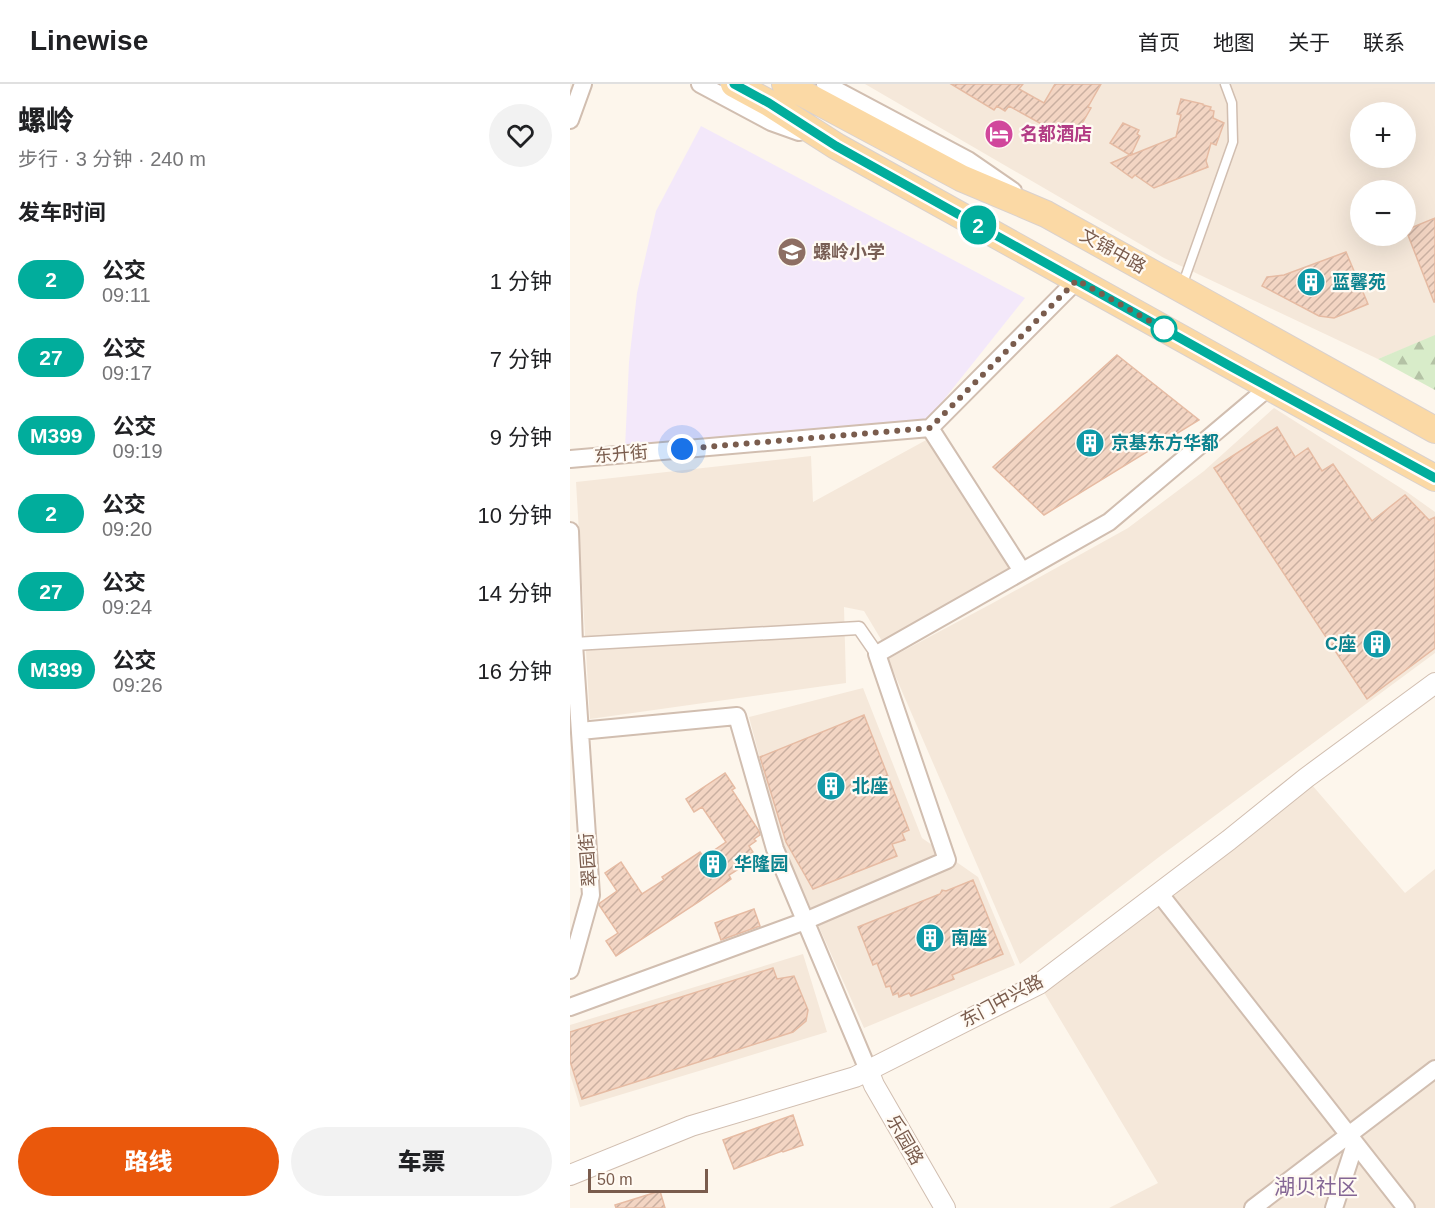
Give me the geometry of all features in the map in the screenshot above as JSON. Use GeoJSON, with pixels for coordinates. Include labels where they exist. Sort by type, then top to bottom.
{"type":"FeatureCollection","features":[{"type":"Feature","properties":{"kind":"main road"},"geometry":{"type":"LineString","coordinates":[[734,84],[769,103],[836,146],[1435,478]]}},
{"type":"Feature","properties":{"kind":"main road","name":"文锦中路"},"geometry":{"type":"LineString","coordinates":[[785,84],[961,178],[1046,214],[1435,430]]}},
{"type":"Feature","properties":{"kind":"street"},"geometry":{"type":"LineString","coordinates":[[570,120],[583,84]]}},
{"type":"Feature","properties":{"kind":"street"},"geometry":{"type":"LineString","coordinates":[[700,84],[771,122],[836,146]]}},
{"type":"Feature","properties":{"kind":"street"},"geometry":{"type":"LineString","coordinates":[[825,84],[968,160],[1046,214]]}},
{"type":"Feature","properties":{"kind":"street"},"geometry":{"type":"LineString","coordinates":[[1022,571],[930,428],[1077,280]]}},
{"type":"Feature","properties":{"kind":"street"},"geometry":{"type":"LineString","coordinates":[[877,654],[1109,522],[1269,387]]}},
{"type":"Feature","properties":{"kind":"street","name":"东升街"},"geometry":{"type":"LineString","coordinates":[[570,459],[930,428]]}},
{"type":"Feature","properties":{"kind":"street","name":"翠园街"},"geometry":{"type":"LineString","coordinates":[[570,531],[574,644],[591,895],[570,970]]}},
{"type":"Feature","properties":{"kind":"street"},"geometry":{"type":"LineString","coordinates":[[570,1007],[805,921],[947,860],[877,654],[859,628],[574,644]]}},
{"type":"Feature","properties":{"kind":"street","name":"东门中兴路"},"geometry":{"type":"LineString","coordinates":[[570,1175],[691,1126],[855,1077],[1039,984],[1229,840],[1306,778],[1435,683]]}},
{"type":"Feature","properties":{"kind":"street"},"geometry":{"type":"LineString","coordinates":[[580,731],[737,716],[775,849],[868,1070]]}},
{"type":"Feature","properties":{"kind":"street"},"geometry":{"type":"LineString","coordinates":[[1159,893],[1406,1208]]}},
{"type":"Feature","properties":{"kind":"street","name":"乐园路"},"geometry":{"type":"LineString","coordinates":[[868,1070],[874,1085],[945,1208]]}},
{"type":"Feature","properties":{"kind":"street"},"geometry":{"type":"LineString","coordinates":[[1253,1208],[1352,1140],[1435,1070]]}},
{"type":"Feature","properties":{"kind":"street"},"geometry":{"type":"LineString","coordinates":[[1334,1208],[1352,1140]]}},
{"type":"Feature","properties":{"kind":"lane"},"geometry":{"type":"LineString","coordinates":[[1181,289],[1233,142],[1232,103],[1225,84]]}},
{"type":"Feature","properties":{"kind":"shaded area"},"geometry":{"type":"Polygon","coordinates":[[[865,84],[1435,84],[1435,336],[1378,359],[1164,258],[865,84]]]}},
{"type":"Feature","properties":{"kind":"shaded area","name":"螺岭小学"},"geometry":{"type":"Polygon","coordinates":[[[701,126],[1025,298],[926,422],[625,448],[629,362],[637,293],[656,211],[701,126]]]}},
{"type":"Feature","properties":{"kind":"shaded area"},"geometry":{"type":"Polygon","coordinates":[[[1274,408],[1435,512],[1435,653],[1159,857],[1020,964],[888,659],[1128,528],[1204,471],[1274,408]]]}},
{"type":"Feature","properties":{"kind":"shaded area"},"geometry":{"type":"Polygon","coordinates":[[[928,439],[1012,567],[882,641],[864,611],[844,607],[846,683],[590,719],[576,482],[811,456],[813,502],[928,439]]]}},
{"type":"Feature","properties":{"kind":"shaded area"},"geometry":{"type":"Polygon","coordinates":[[[863,688],[922,838],[978,877],[1015,965],[864,1028],[783,846],[749,717],[863,688]]]}},
{"type":"Feature","properties":{"kind":"shaded area"},"geometry":{"type":"Polygon","coordinates":[[[1306,778],[1405,893],[1435,869],[1435,1208],[1109,1208],[1158,1183],[1039,984],[1306,778]]]}},
{"type":"Feature","properties":{"kind":"shaded area"},"geometry":{"type":"Polygon","coordinates":[[[803,954],[827,1032],[580,1107],[570,1074],[570,1025],[803,954]]]}},
{"type":"Feature","properties":{"kind":"green space"},"geometry":{"type":"Polygon","coordinates":[[[1435,335],[1435,390],[1378,359],[1435,335]]]}},
{"type":"Feature","properties":{"kind":"building"},"geometry":{"type":"Polygon","coordinates":[[[951,84],[1023,84],[1019,89],[1044,103],[1055,84],[1101,84],[1088,107],[1091,108],[1072,141],[1009,106],[1005,111],[997,106],[994,110],[951,84]]]}},
{"type":"Feature","properties":{"kind":"building"},"geometry":{"type":"Polygon","coordinates":[[[1181,99],[1211,107],[1210,110],[1214,111],[1213,118],[1224,123],[1216,145],[1211,143],[1206,161],[1208,167],[1154,188],[1135,175],[1132,178],[1111,163],[1130,155],[1110,143],[1123,123],[1139,130],[1137,134],[1140,136],[1131,155],[1176,137],[1181,115],[1177,114],[1181,99]]]}},
{"type":"Feature","properties":{"kind":"building"},"geometry":{"type":"Polygon","coordinates":[[[1435,218],[1435,302],[1412,246],[1416,246],[1416,226],[1435,218]]]}},
{"type":"Feature","properties":{"kind":"building","name":"蓝馨苑"},"geometry":{"type":"Polygon","coordinates":[[[1346,252],[1368,304],[1334,318],[1319,316],[1262,286],[1267,277],[1284,275],[1346,252]]]}},
{"type":"Feature","properties":{"kind":"building","name":"京基东方华都"},"geometry":{"type":"Polygon","coordinates":[[[1117,355],[1199,420],[1044,515],[993,467],[1117,355]]]}},
{"type":"Feature","properties":{"kind":"building"},"geometry":{"type":"Polygon","coordinates":[[[1277,427],[1295,457],[1308,448],[1322,471],[1333,464],[1372,521],[1405,495],[1429,520],[1435,517],[1435,648],[1367,699],[1214,468],[1277,427]]]}},
{"type":"Feature","properties":{"kind":"building"},"geometry":{"type":"Polygon","coordinates":[[[864,715],[909,830],[902,833],[905,840],[892,844],[897,856],[813,889],[786,842],[760,757],[864,715]]]}},
{"type":"Feature","properties":{"kind":"building","name":"华隆园"},"geometry":{"type":"Polygon","coordinates":[[[725,773],[735,788],[732,790],[759,831],[760,835],[754,839],[756,841],[749,846],[753,852],[747,856],[749,859],[744,863],[745,865],[729,875],[731,879],[616,956],[606,941],[618,933],[599,905],[617,891],[605,873],[621,862],[642,894],[664,880],[662,877],[700,852],[704,857],[726,842],[702,807],[694,812],[686,799],[725,773]]]}},
{"type":"Feature","properties":{"kind":"building"},"geometry":{"type":"Polygon","coordinates":[[[973,880],[1003,954],[952,975],[954,979],[911,996],[909,993],[899,997],[898,993],[893,995],[890,986],[886,987],[877,963],[873,965],[858,927],[940,894],[942,890],[946,891],[973,880]]]}},
{"type":"Feature","properties":{"kind":"building"},"geometry":{"type":"Polygon","coordinates":[[[754,909],[760,926],[721,940],[715,923],[754,909]]]}},
{"type":"Feature","properties":{"kind":"building"},"geometry":{"type":"Polygon","coordinates":[[[773,968],[777,979],[794,976],[808,1010],[806,1021],[793,1032],[582,1099],[570,1061],[570,1032],[773,968]]]}},
{"type":"Feature","properties":{"kind":"building"},"geometry":{"type":"Polygon","coordinates":[[[793,1115],[803,1145],[734,1169],[723,1140],[793,1115]]]}},
{"type":"Feature","properties":{"kind":"building"},"geometry":{"type":"Polygon","coordinates":[[[660,1191],[665,1208],[616,1208],[615,1205],[660,1191]]]}},
{"type":"Feature","properties":{"kind":"bus line","name":"2"},"geometry":{"type":"LineString","coordinates":[[734,84],[769,103],[836,146],[1435,478]]}},
{"type":"Feature","properties":{"kind":"place","name":"名都酒店"},"geometry":{"type":"Point","coordinates":[999,134]}},
{"type":"Feature","properties":{"kind":"place","name":"螺岭小学"},"geometry":{"type":"Point","coordinates":[792,252]}},
{"type":"Feature","properties":{"kind":"place","name":"蓝馨苑"},"geometry":{"type":"Point","coordinates":[1311,282]}},
{"type":"Feature","properties":{"kind":"place","name":"京基东方华都"},"geometry":{"type":"Point","coordinates":[1090,443]}},
{"type":"Feature","properties":{"kind":"place","name":"C座"},"geometry":{"type":"Point","coordinates":[1377,644]}},
{"type":"Feature","properties":{"kind":"place","name":"北座"},"geometry":{"type":"Point","coordinates":[831,786]}},
{"type":"Feature","properties":{"kind":"place","name":"华隆园"},"geometry":{"type":"Point","coordinates":[713,864]}},
{"type":"Feature","properties":{"kind":"place","name":"南座"},"geometry":{"type":"Point","coordinates":[930,938]}},
{"type":"Feature","properties":{"kind":"district","name":"湖贝社区"},"geometry":{"type":"Point","coordinates":[1316,1187]}},
{"type":"Feature","properties":{"kind":"route"},"geometry":{"type":"LineString","coordinates":[[682,449],[930,428],[1077,280],[1173,334],[1164,329]]}}]}
